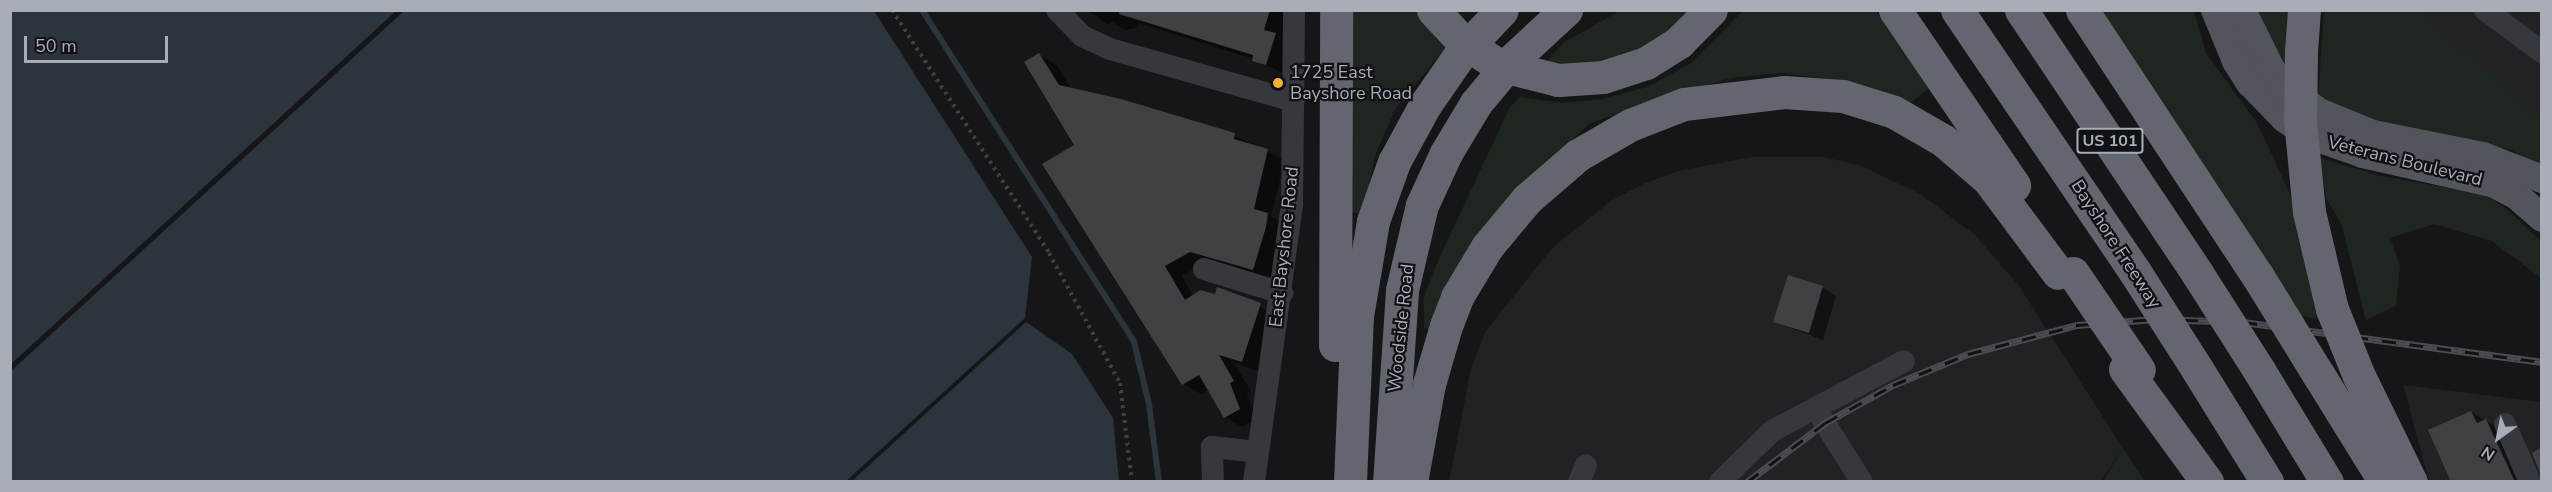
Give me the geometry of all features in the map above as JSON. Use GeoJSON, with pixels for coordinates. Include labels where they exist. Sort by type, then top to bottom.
{"type":"FeatureCollection","features":[{"type":"Feature","properties":{"kind":"highway"},"geometry":{"type":"LineString","coordinates":[[1336,10],[1334,421],[1340,482]]}},
{"type":"Feature","properties":{"kind":"highway"},"geometry":{"type":"LineString","coordinates":[[1433,10],[1461,40],[1498,65],[1558,80],[1603,77],[1646,63],[1680,42],[1711,10]]}},
{"type":"Feature","properties":{"kind":"highway"},"geometry":{"type":"LineString","coordinates":[[1350,482],[1357,316],[1373,221],[1394,162],[1425,105],[1461,53],[1502,10]]}},
{"type":"Feature","properties":{"kind":"highway","name":"Woodside Road"},"geometry":{"type":"LineString","coordinates":[[1389,482],[1402,290],[1422,206],[1446,153],[1476,103],[1512,60],[1566,10]]}},
{"type":"Feature","properties":{"kind":"highway"},"geometry":{"type":"LineString","coordinates":[[1895,10],[2065,273],[2209,482]]}},
{"type":"Feature","properties":{"kind":"highway","name":"Bayshore Freeway"},"geometry":{"type":"LineString","coordinates":[[1958,10],[2135,272],[2267,482]]}},
{"type":"Feature","properties":{"kind":"highway","name":"US 101"},"geometry":{"type":"LineString","coordinates":[[2021,10],[2197,273],[2327,482]]}},
{"type":"Feature","properties":{"kind":"highway"},"geometry":{"type":"LineString","coordinates":[[2082,10],[2256,275],[2385,482]]}},
{"type":"Feature","properties":{"kind":"highway"},"geometry":{"type":"LineString","coordinates":[[2304,10],[2300,120],[2309,212],[2332,309],[2359,376],[2411,482]]}},
{"type":"Feature","properties":{"kind":"highway"},"geometry":{"type":"LineString","coordinates":[[1411,482],[1429,384],[1446,326],[1462,288],[1487,247],[1527,199],[1578,155],[1630,125],[1684,104],[1784,92],[1843,96],[1894,112],[1944,141],[1988,179],[2065,273]]}},
{"type":"Feature","properties":{"kind":"main road","name":"Veterans Boulevard"},"geometry":{"type":"LineString","coordinates":[[2215,10],[2236,61],[2250,83],[2285,119],[2307,134],[2362,154],[2492,183],[2517,196],[2541,218]]}},
{"type":"Feature","properties":{"kind":"main road","name":"Veterans Boulevard"},"geometry":{"type":"LineString","coordinates":[[2242,10],[2271,69],[2292,93],[2319,112],[2373,134],[2492,159],[2541,180]]}},
{"type":"Feature","properties":{"kind":"street"},"geometry":{"type":"LineString","coordinates":[[1057,10],[1082,36],[1110,49],[1294,101]]}},
{"type":"Feature","properties":{"kind":"street","name":"East Bayshore Road"},"geometry":{"type":"LineString","coordinates":[[1254,482],[1282,293],[1292,204],[1294,10]]}},
{"type":"Feature","properties":{"kind":"street"},"geometry":{"type":"LineString","coordinates":[[2485,10],[2541,52]]}},
{"type":"Feature","properties":{"kind":"street"},"geometry":{"type":"LineString","coordinates":[[1204,269],[1282,293]]}},
{"type":"Feature","properties":{"kind":"street"},"geometry":{"type":"LineString","coordinates":[[1720,482],[1772,431],[1904,361]]}},
{"type":"Feature","properties":{"kind":"street"},"geometry":{"type":"LineString","coordinates":[[1816,409],[1862,482]]}},
{"type":"Feature","properties":{"kind":"street"},"geometry":{"type":"LineString","coordinates":[[2505,424],[2530,482]]}},
{"type":"Feature","properties":{"kind":"street"},"geometry":{"type":"LineString","coordinates":[[1213,482],[1212,438],[1257,452]]}},
{"type":"Feature","properties":{"kind":"path"},"geometry":{"type":"LineString","coordinates":[[892,10],[1049,253],[1120,383],[1132,482]]}},
{"type":"Feature","properties":{"kind":"shaded area"},"geometry":{"type":"Polygon","coordinates":[[[11,10],[396,10],[396,11],[11,364],[11,10]]]}},
{"type":"Feature","properties":{"kind":"shaded area"},"geometry":{"type":"Polygon","coordinates":[[[1744,10],[1876,11],[1931,86],[1907,106],[1851,82],[1780,73],[1731,78],[1654,100],[1589,124],[1531,179],[1432,330],[1424,328],[1424,297],[1438,261],[1509,109],[1519,97],[1563,103],[1602,99],[1647,87],[1690,64],[1744,10]]]}},
{"type":"Feature","properties":{"kind":"shaded area"},"geometry":{"type":"Polygon","coordinates":[[[404,11],[874,11],[1032,257],[1025,318],[846,481],[11,481],[11,371],[404,11]]]}},
{"type":"Feature","properties":{"kind":"shaded area"},"geometry":{"type":"Polygon","coordinates":[[[1350,11],[1418,11],[1445,48],[1396,108],[1376,153],[1363,214],[1351,212],[1350,11]]]}},
{"type":"Feature","properties":{"kind":"shaded area"},"geometry":{"type":"Polygon","coordinates":[[[1619,11],[1702,11],[1620,65],[1539,69],[1565,42],[1619,11]]]}},
{"type":"Feature","properties":{"kind":"shaded area"},"geometry":{"type":"Polygon","coordinates":[[[2101,11],[2194,11],[2206,53],[2257,123],[2291,196],[2318,304],[2316,319],[2301,316],[2101,11]]]}},
{"type":"Feature","properties":{"kind":"shaded area"},"geometry":{"type":"Polygon","coordinates":[[[2259,11],[2293,11],[2290,74],[2263,26],[2259,11]]]}},
{"type":"Feature","properties":{"kind":"shaded area"},"geometry":{"type":"Polygon","coordinates":[[[2324,11],[2420,11],[2541,118],[2541,168],[2511,150],[2394,127],[2318,99],[2324,11]]]}},
{"type":"Feature","properties":{"kind":"shaded area"},"geometry":{"type":"Polygon","coordinates":[[[2403,11],[2541,11],[2541,132],[2403,11]]]}},
{"type":"Feature","properties":{"kind":"shaded area"},"geometry":{"type":"Polygon","coordinates":[[[1752,157],[1824,157],[1862,166],[1922,195],[1976,236],[2019,286],[2123,448],[2101,481],[1449,482],[1471,369],[1485,332],[1553,247],[1611,201],[1643,184],[1678,171],[1752,157]]]}},
{"type":"Feature","properties":{"kind":"shaded area"},"geometry":{"type":"Polygon","coordinates":[[[2320,158],[2381,176],[2483,194],[2505,208],[2541,241],[2541,278],[2492,241],[2434,224],[2390,238],[2400,266],[2396,306],[2366,320],[2341,223],[2326,198],[2320,158]]]}},
{"type":"Feature","properties":{"kind":"shaded area"},"geometry":{"type":"Polygon","coordinates":[[[1026,322],[1072,354],[1113,418],[1119,481],[852,481],[1026,322]]]}},
{"type":"Feature","properties":{"kind":"shaded area"},"geometry":{"type":"Polygon","coordinates":[[[2403,385],[2541,402],[2541,481],[2429,481],[2403,385]]]}},
{"type":"Feature","properties":{"kind":"shaded area"},"geometry":{"type":"Polygon","coordinates":[[[2123,448],[2145,481],[2103,481],[2123,448]]]}},
{"type":"Feature","properties":{"kind":"building"},"geometry":{"type":"Polygon","coordinates":[[[1120,10],[1270,10],[1264,30],[1276,33],[1266,65],[1252,61],[1253,55],[1119,14],[1120,10]]]}},
{"type":"Feature","properties":{"kind":"building"},"geometry":{"type":"Polygon","coordinates":[[[1039,53],[1059,85],[1121,99],[1235,133],[1234,139],[1268,149],[1254,209],[1268,213],[1253,270],[1190,252],[1165,266],[1185,300],[1200,290],[1215,294],[1217,287],[1261,303],[1242,362],[1219,355],[1234,381],[1230,383],[1240,409],[1224,418],[1199,375],[1182,385],[1042,164],[1074,145],[1024,62],[1039,53]]]}},
{"type":"Feature","properties":{"kind":"building"},"geometry":{"type":"Polygon","coordinates":[[[1788,275],[1823,286],[1809,333],[1773,322],[1788,275]]]}},
{"type":"Feature","properties":{"kind":"building"},"geometry":{"type":"Polygon","coordinates":[[[2471,411],[2477,423],[2486,419],[2515,482],[2451,482],[2428,430],[2471,411]]]}},
{"type":"Feature","properties":{"kind":"building"},"geometry":{"type":"Polygon","coordinates":[[[2541,448],[2541,475],[2532,453],[2541,448]]]}},
{"type":"Feature","properties":{"kind":"waterway"},"geometry":{"type":"LineString","coordinates":[[922,10],[1134,342],[1149,404],[1159,482]]}},
{"type":"Feature","properties":{"kind":"railway"},"geometry":{"type":"LineString","coordinates":[[1747,482],[1825,423],[1893,385],[1968,354],[2077,325],[2156,319],[2243,322],[2542,362]]}},
{"type":"Feature","properties":{"kind":"place","name":"1725 East Bayshore Road"},"geometry":{"type":"Point","coordinates":[1278,83]}}]}
